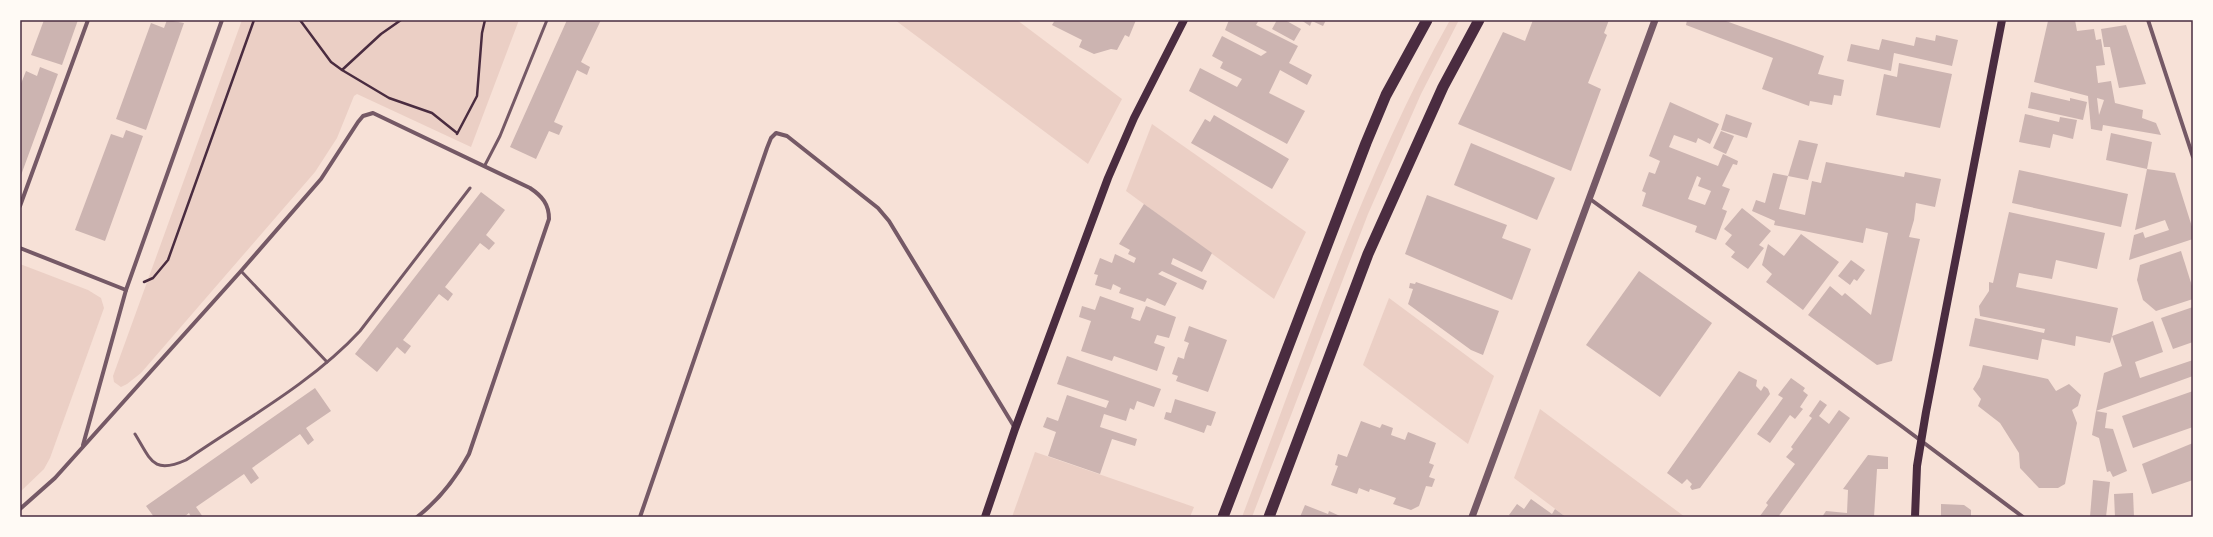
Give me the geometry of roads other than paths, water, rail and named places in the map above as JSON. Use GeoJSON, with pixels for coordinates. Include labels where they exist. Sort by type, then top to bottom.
{"type":"FeatureCollection","features":[{"type":"Feature","properties":{"kind":"highway"},"geometry":{"type":"LineString","coordinates":[[1223,517],[1386,95],[1427,20]]}},
{"type":"Feature","properties":{"kind":"highway"},"geometry":{"type":"LineString","coordinates":[[1269,517],[1368,254],[1443,87],[1479,20]]}},
{"type":"Feature","properties":{"kind":"main road"},"geometry":{"type":"LineString","coordinates":[[985,517],[1015,429],[1120,148],[1184,20]]}},
{"type":"Feature","properties":{"kind":"main road"},"geometry":{"type":"LineString","coordinates":[[1915,517],[1917,466],[1921,441],[2002,20]]}},
{"type":"Feature","properties":{"kind":"street"},"geometry":{"type":"LineString","coordinates":[[20,206],[88,20]]}},
{"type":"Feature","properties":{"kind":"street"},"geometry":{"type":"LineString","coordinates":[[82,447],[126,290],[222,20]]}},
{"type":"Feature","properties":{"kind":"street"},"geometry":{"type":"LineString","coordinates":[[1472,517],[1655,20]]}},
{"type":"Feature","properties":{"kind":"street"},"geometry":{"type":"LineString","coordinates":[[2148,20],[2193,156]]}},
{"type":"Feature","properties":{"kind":"street"},"geometry":{"type":"LineString","coordinates":[[20,508],[55,478],[241,271],[320,179],[363,116],[373,113],[485,165],[540,195],[549,209],[549,219],[470,454],[441,495],[417,517]]}},
{"type":"Feature","properties":{"kind":"street"},"geometry":{"type":"LineString","coordinates":[[640,517],[767,148],[771,138],[776,133],[787,136],[866,198],[889,221],[1015,429]]}},
{"type":"Feature","properties":{"kind":"street"},"geometry":{"type":"LineString","coordinates":[[1590,199],[2023,517]]}},
{"type":"Feature","properties":{"kind":"street"},"geometry":{"type":"LineString","coordinates":[[20,248],[126,290]]}},
{"type":"Feature","properties":{"kind":"lane"},"geometry":{"type":"LineString","coordinates":[[485,165],[500,136],[547,20]]}},
{"type":"Feature","properties":{"kind":"lane"},"geometry":{"type":"LineString","coordinates":[[135,434],[156,464],[165,467],[174,465],[186,460],[327,362],[343,349],[360,331],[470,188]]}},
{"type":"Feature","properties":{"kind":"lane"},"geometry":{"type":"LineString","coordinates":[[241,271],[327,362]]}}]}
